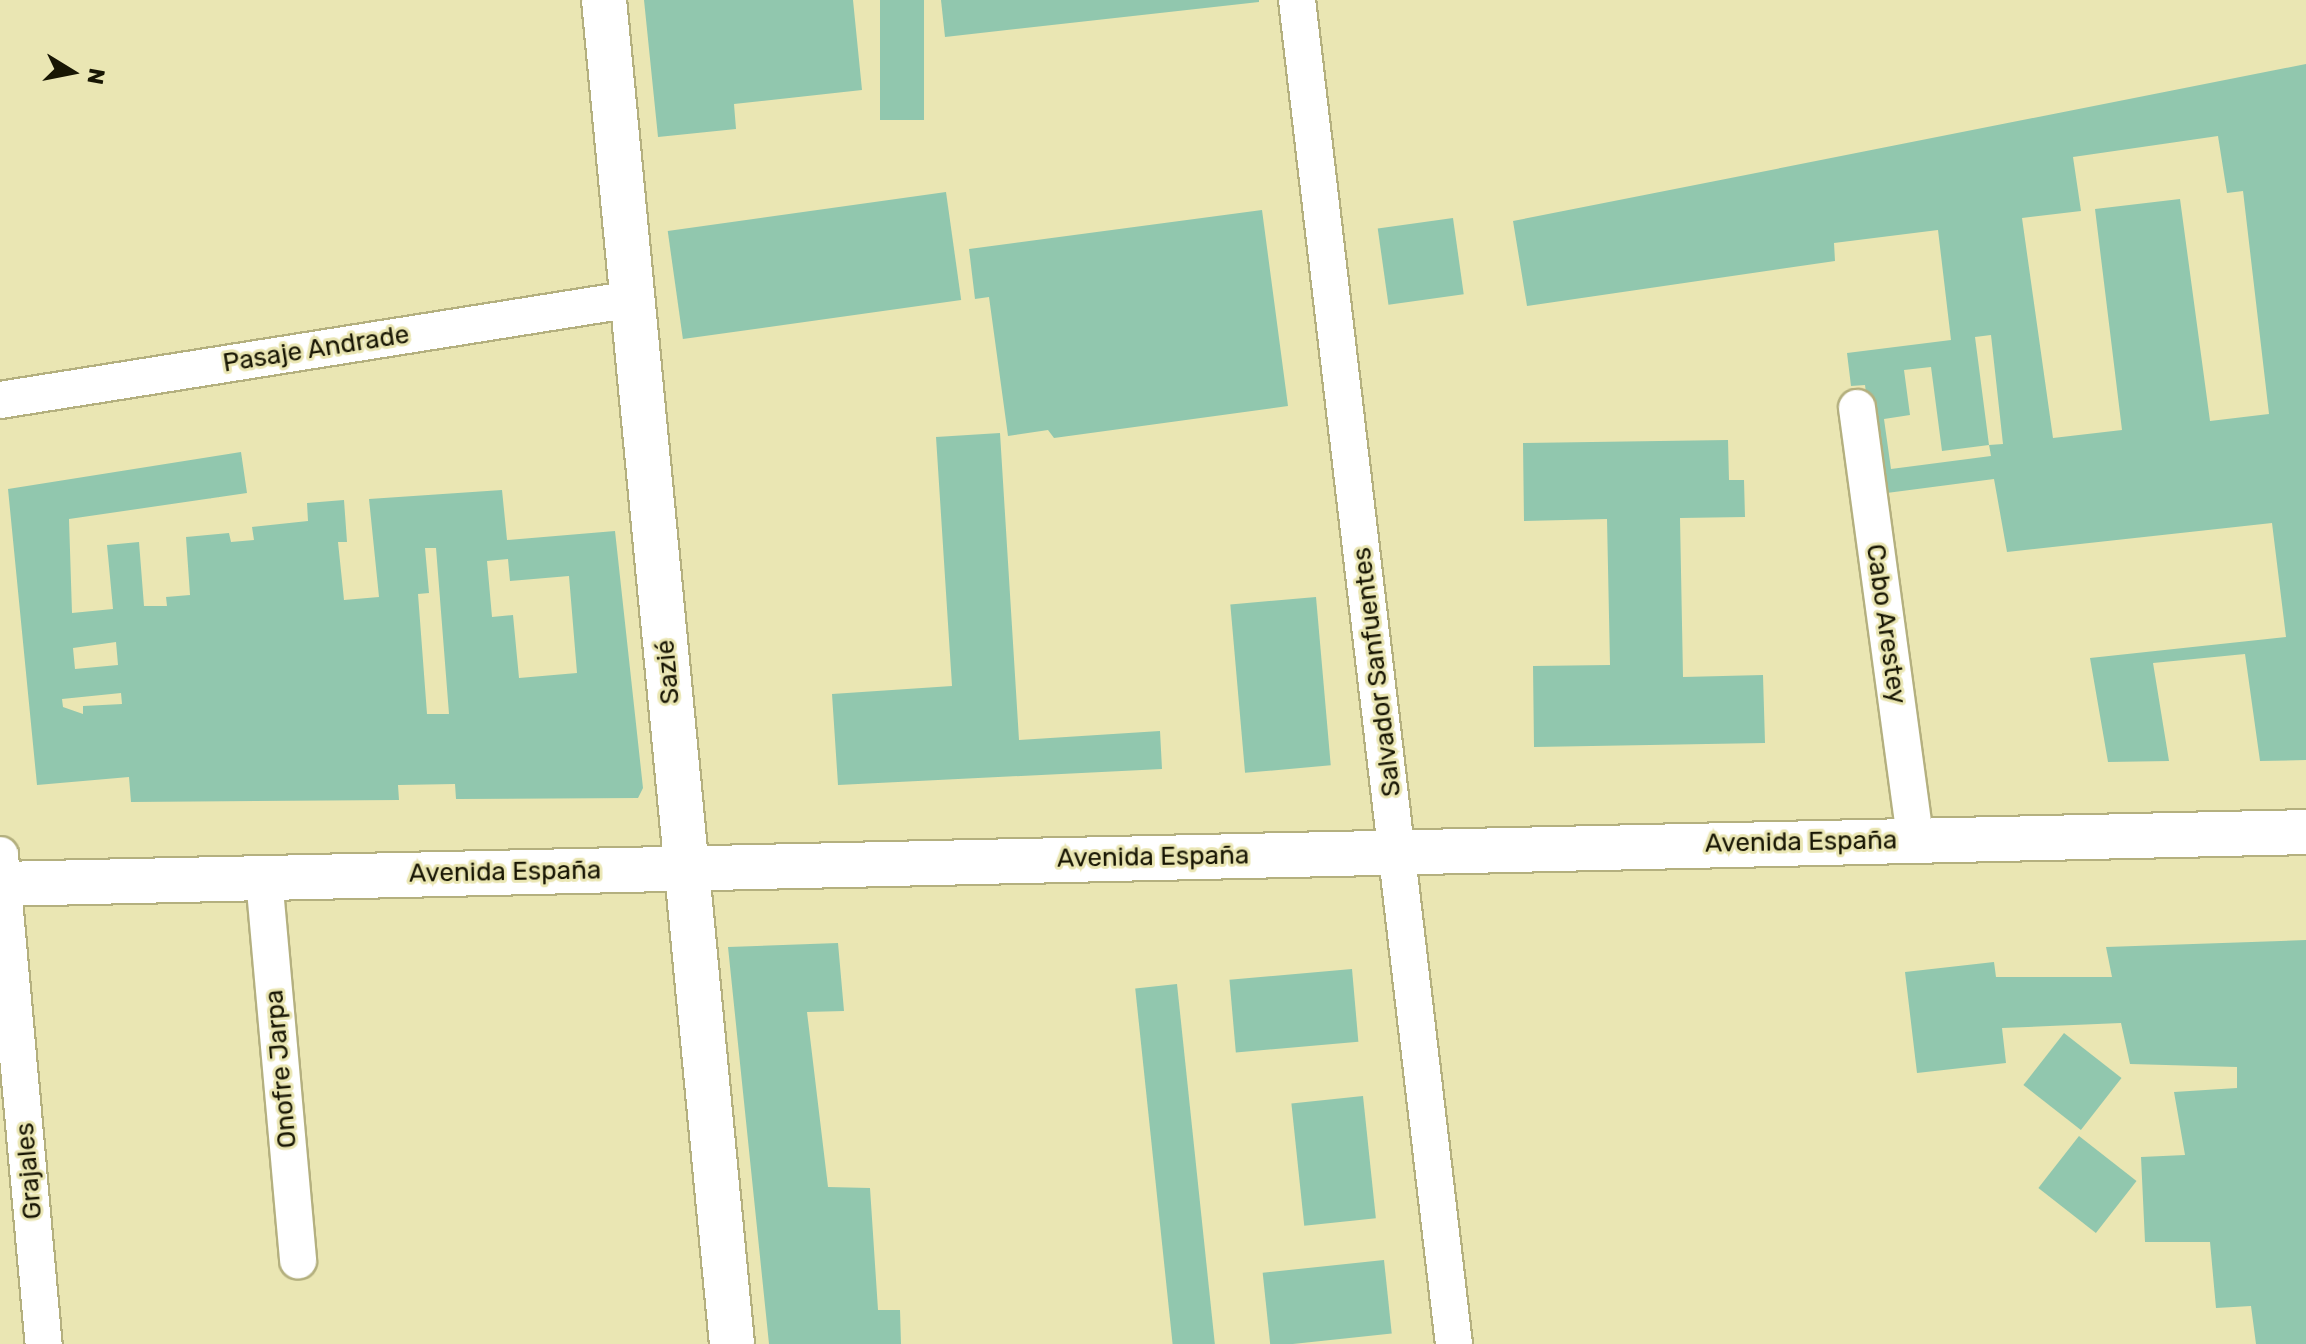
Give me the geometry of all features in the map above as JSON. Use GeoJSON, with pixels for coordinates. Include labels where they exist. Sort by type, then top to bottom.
{"type":"FeatureCollection","features":[{"type":"Feature","properties":{"kind":"street","name":"Sazié"},"geometry":{"type":"LineString","coordinates":[[604,0],[732,1344]]}},
{"type":"Feature","properties":{"kind":"street","name":"Salvador Sanfuentes"},"geometry":{"type":"LineString","coordinates":[[1297,0],[1454,1344]]}},
{"type":"Feature","properties":{"kind":"street","name":"Pasaje Andrade"},"geometry":{"type":"LineString","coordinates":[[0,400],[633,299]]}},
{"type":"Feature","properties":{"kind":"street","name":"Cabo Arestey"},"geometry":{"type":"LineString","coordinates":[[1857,408],[1915,839]]}},
{"type":"Feature","properties":{"kind":"street","name":"Avenida España"},"geometry":{"type":"LineString","coordinates":[[1,874],[264,878],[2306,832]]}},
{"type":"Feature","properties":{"kind":"street","name":"Grajales"},"geometry":{"type":"LineString","coordinates":[[1,874],[44,1344]]}},
{"type":"Feature","properties":{"kind":"street","name":"Onofre Jarpa"},"geometry":{"type":"LineString","coordinates":[[264,878],[298,1260]]}},
{"type":"Feature","properties":{"kind":"building"},"geometry":{"type":"Polygon","coordinates":[[[644,0],[853,0],[862,90],[734,104],[736,129],[658,137],[644,0]]]}},
{"type":"Feature","properties":{"kind":"building"},"geometry":{"type":"Polygon","coordinates":[[[880,0],[924,0],[924,120],[880,120],[880,0]]]}},
{"type":"Feature","properties":{"kind":"building"},"geometry":{"type":"Polygon","coordinates":[[[941,0],[1259,0],[1259,2],[945,37],[941,0]]]}},
{"type":"Feature","properties":{"kind":"building"},"geometry":{"type":"Polygon","coordinates":[[[2306,64],[2306,760],[2260,761],[2245,654],[2153,663],[2169,761],[2108,762],[2090,658],[2286,637],[2272,523],[2007,552],[1994,479],[1879,494],[1865,385],[1851,386],[1847,353],[1951,340],[1938,230],[1834,243],[1835,261],[1527,306],[1513,221],[2306,64]],[[2218,136],[2073,157],[2081,211],[2022,218],[2053,438],[2122,430],[2095,209],[2180,199],[2210,421],[2269,414],[2243,191],[2227,193],[2218,136]],[[1991,335],[1975,337],[1989,445],[2003,444],[1991,335]],[[1931,367],[1904,370],[1910,415],[1884,419],[1891,469],[1991,456],[1989,445],[1942,451],[1931,367]]]}},
{"type":"Feature","properties":{"kind":"building"},"geometry":{"type":"Polygon","coordinates":[[[946,192],[961,300],[683,339],[668,231],[946,192]]]}},
{"type":"Feature","properties":{"kind":"building"},"geometry":{"type":"Polygon","coordinates":[[[1262,210],[1288,406],[1054,438],[1048,430],[1008,436],[989,297],[975,299],[969,249],[1262,210]]]}},
{"type":"Feature","properties":{"kind":"building"},"geometry":{"type":"Polygon","coordinates":[[[1453,218],[1464,294],[1388,305],[1378,229],[1453,218]]]}},
{"type":"Feature","properties":{"kind":"building"},"geometry":{"type":"Polygon","coordinates":[[[1000,433],[1019,740],[1160,731],[1162,769],[838,785],[832,694],[952,686],[936,437],[1000,433]]]}},
{"type":"Feature","properties":{"kind":"building"},"geometry":{"type":"Polygon","coordinates":[[[1728,440],[1729,480],[1744,480],[1745,517],[1680,518],[1683,677],[1763,675],[1765,743],[1534,747],[1533,666],[1610,665],[1607,519],[1524,521],[1523,443],[1728,440]]]}},
{"type":"Feature","properties":{"kind":"building"},"geometry":{"type":"Polygon","coordinates":[[[241,452],[247,493],[69,519],[72,613],[113,609],[107,545],[139,542],[144,606],[167,606],[166,597],[190,595],[186,537],[229,533],[231,542],[254,540],[252,527],[308,521],[307,503],[344,500],[347,542],[338,542],[344,600],[379,597],[369,499],[502,490],[507,540],[615,531],[643,788],[638,798],[456,799],[455,784],[398,785],[399,800],[131,802],[129,777],[37,785],[8,489],[241,452]],[[425,548],[429,593],[418,594],[427,714],[449,714],[436,548],[425,548]],[[508,559],[487,561],[492,617],[513,615],[519,678],[577,673],[569,576],[510,581],[508,559]],[[116,642],[73,648],[75,669],[118,665],[116,642]],[[121,693],[62,699],[63,707],[83,714],[83,706],[122,704],[121,693]]]}},
{"type":"Feature","properties":{"kind":"building"},"geometry":{"type":"Polygon","coordinates":[[[1316,597],[1331,765],[1245,773],[1230,604],[1316,597]]]}},
{"type":"Feature","properties":{"kind":"building"},"geometry":{"type":"Polygon","coordinates":[[[2306,940],[2306,1344],[2256,1344],[2251,1306],[2216,1308],[2210,1242],[2145,1242],[2141,1157],[2185,1155],[2174,1092],[2237,1088],[2237,1067],[2130,1064],[2121,1023],[2002,1028],[2006,1063],[1917,1073],[1905,972],[1994,962],[1996,977],[2112,977],[2106,947],[2306,940]]]}},
{"type":"Feature","properties":{"kind":"building"},"geometry":{"type":"Polygon","coordinates":[[[838,943],[844,1011],[807,1012],[828,1187],[870,1188],[878,1310],[900,1310],[901,1344],[769,1344],[728,947],[838,943]]]}},
{"type":"Feature","properties":{"kind":"building"},"geometry":{"type":"Polygon","coordinates":[[[1352,969],[1358,1042],[1236,1052],[1229,980],[1352,969]]]}},
{"type":"Feature","properties":{"kind":"building"},"geometry":{"type":"Polygon","coordinates":[[[1177,984],[1215,1344],[1173,1344],[1135,988],[1177,984]]]}},
{"type":"Feature","properties":{"kind":"building"},"geometry":{"type":"Polygon","coordinates":[[[2064,1033],[2122,1078],[2081,1130],[2023,1085],[2064,1033]]]}},
{"type":"Feature","properties":{"kind":"building"},"geometry":{"type":"Polygon","coordinates":[[[1363,1096],[1376,1218],[1304,1226],[1291,1104],[1363,1096]]]}},
{"type":"Feature","properties":{"kind":"building"},"geometry":{"type":"Polygon","coordinates":[[[2079,1136],[2137,1181],[2096,1233],[2038,1188],[2079,1136]]]}},
{"type":"Feature","properties":{"kind":"building"},"geometry":{"type":"Polygon","coordinates":[[[1384,1260],[1392,1334],[1270,1344],[1263,1273],[1384,1260]]]}}]}
